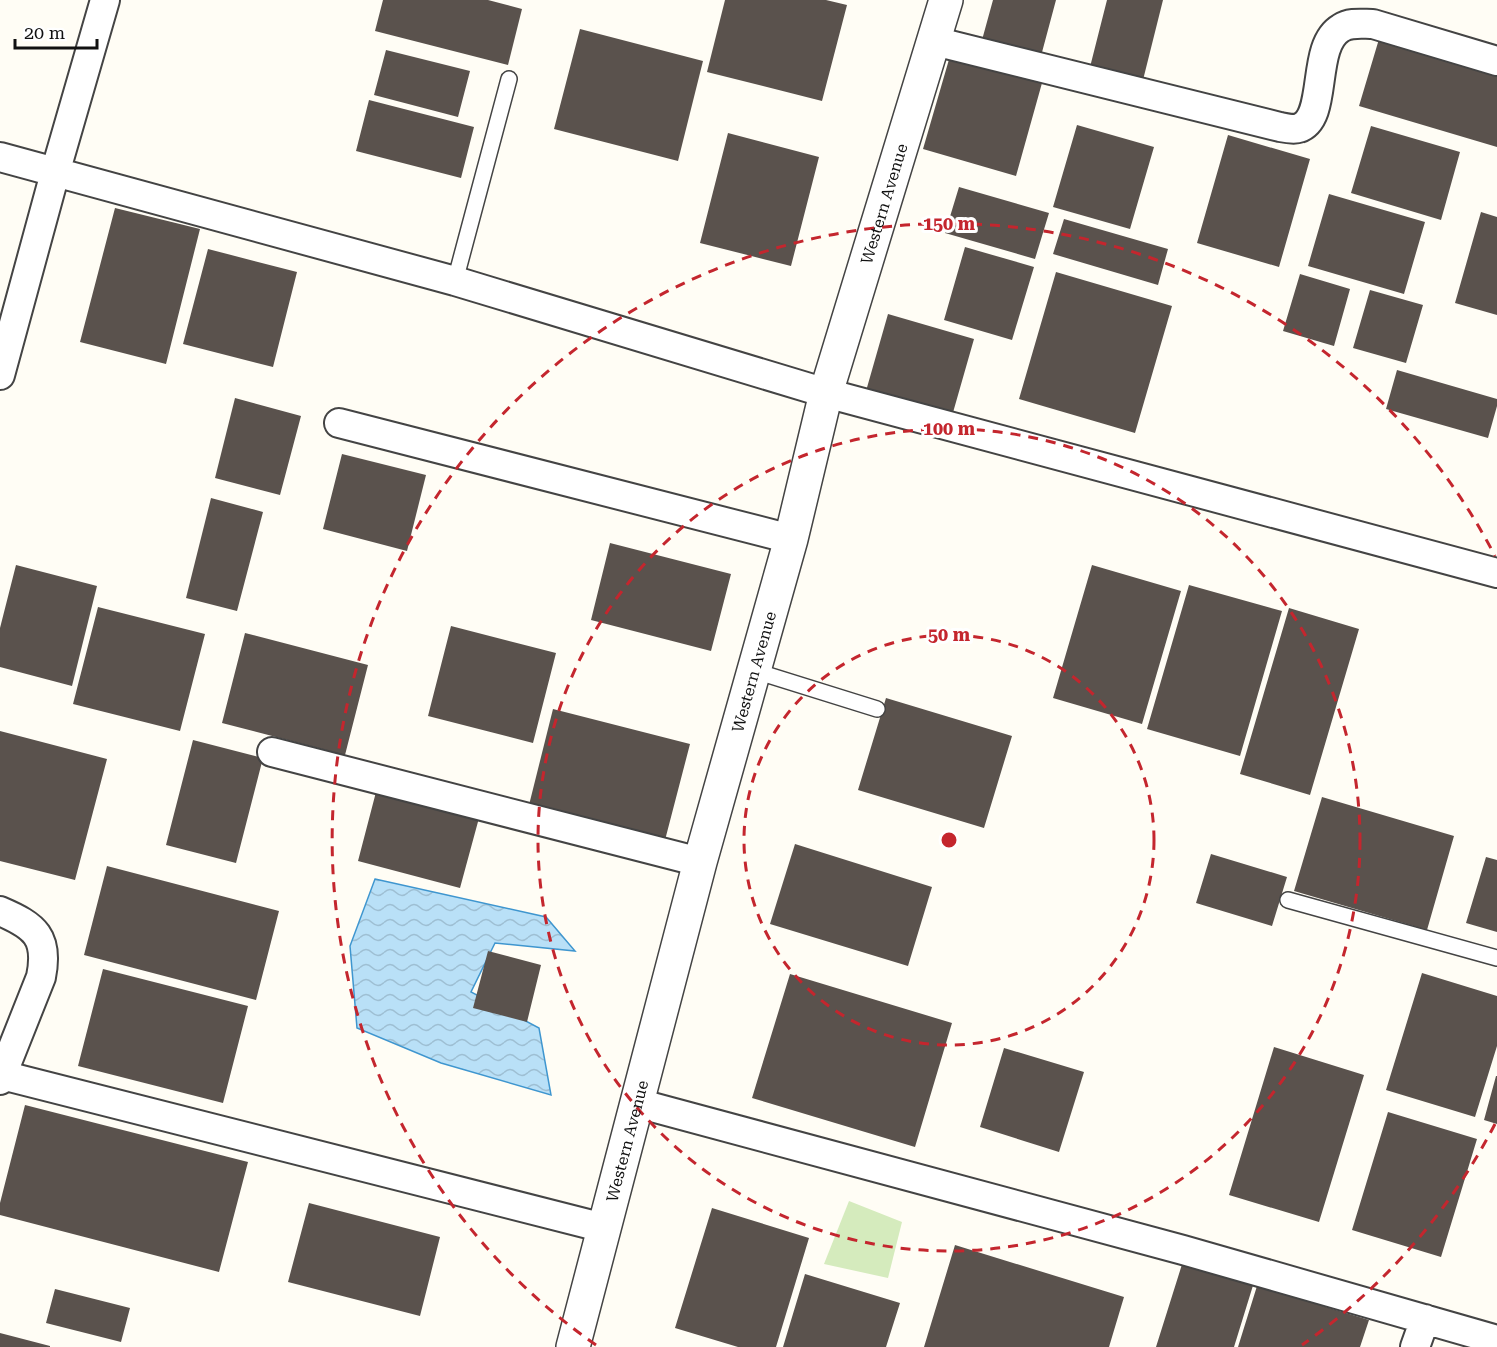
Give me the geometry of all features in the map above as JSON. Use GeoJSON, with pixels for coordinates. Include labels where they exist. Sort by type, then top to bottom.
{"type":"FeatureCollection","features":[{"type":"Feature","properties":{"kind":"street"},"geometry":{"type":"LineString","coordinates":[[0,375],[105,0]]}},
{"type":"Feature","properties":{"kind":"street","name":"Western Avenue"},"geometry":{"type":"LineString","coordinates":[[573,1347],[700,862],[791,539],[826,393],[946,0]]}},
{"type":"Feature","properties":{"kind":"street"},"geometry":{"type":"LineString","coordinates":[[934,41],[1280,127],[1298,129],[1309,121],[1315,107],[1325,50],[1340,28],[1353,23],[1373,24],[1497,61]]}},
{"type":"Feature","properties":{"kind":"street"},"geometry":{"type":"LineString","coordinates":[[0,157],[455,281],[826,393],[1497,573]]}},
{"type":"Feature","properties":{"kind":"street"},"geometry":{"type":"LineString","coordinates":[[339,423],[791,539]]}},
{"type":"Feature","properties":{"kind":"street"},"geometry":{"type":"LineString","coordinates":[[273,752],[700,862]]}},
{"type":"Feature","properties":{"kind":"street"},"geometry":{"type":"LineString","coordinates":[[0,911],[18,919],[33,930],[43,946],[44,960],[41,976],[1,1078],[604,1228]]}},
{"type":"Feature","properties":{"kind":"street"},"geometry":{"type":"LineString","coordinates":[[637,1102],[1172,1246],[1497,1340]]}},
{"type":"Feature","properties":{"kind":"street"},"geometry":{"type":"LineString","coordinates":[[1415,1347],[1425,1319]]}},
{"type":"Feature","properties":{"kind":"lane"},"geometry":{"type":"LineString","coordinates":[[455,281],[509,79]]}},
{"type":"Feature","properties":{"kind":"lane"},"geometry":{"type":"LineString","coordinates":[[755,672],[877,709]]}},
{"type":"Feature","properties":{"kind":"lane"},"geometry":{"type":"LineString","coordinates":[[1288,900],[1497,958]]}},
{"type":"Feature","properties":{"kind":"green space"},"geometry":{"type":"Polygon","coordinates":[[[849,1201],[902,1222],[888,1278],[824,1264],[849,1201]]]}},
{"type":"Feature","properties":{"kind":"water"},"geometry":{"type":"Polygon","coordinates":[[[375,879],[546,917],[575,951],[495,943],[471,992],[539,1028],[551,1095],[441,1063],[357,1028],[350,946],[375,879]]]}},
{"type":"Feature","properties":{"kind":"building"},"geometry":{"type":"Polygon","coordinates":[[[383,0],[488,0],[522,9],[508,65],[375,31],[383,0]]]}},
{"type":"Feature","properties":{"kind":"building"},"geometry":{"type":"Polygon","coordinates":[[[725,0],[826,0],[847,5],[822,101],[707,72],[725,0]]]}},
{"type":"Feature","properties":{"kind":"building"},"geometry":{"type":"Polygon","coordinates":[[[993,0],[1056,0],[1041,56],[982,40],[993,0]]]}},
{"type":"Feature","properties":{"kind":"building"},"geometry":{"type":"Polygon","coordinates":[[[1107,0],[1163,0],[1142,84],[1089,71],[1107,0]]]}},
{"type":"Feature","properties":{"kind":"building"},"geometry":{"type":"Polygon","coordinates":[[[580,29],[703,61],[678,161],[554,129],[580,29]]]}},
{"type":"Feature","properties":{"kind":"building"},"geometry":{"type":"Polygon","coordinates":[[[1379,39],[1497,74],[1497,147],[1359,106],[1379,39]]]}},
{"type":"Feature","properties":{"kind":"building"},"geometry":{"type":"Polygon","coordinates":[[[386,50],[470,71],[458,117],[374,95],[386,50]]]}},
{"type":"Feature","properties":{"kind":"building"},"geometry":{"type":"Polygon","coordinates":[[[950,56],[1042,83],[1016,176],[923,149],[950,56]]]}},
{"type":"Feature","properties":{"kind":"building"},"geometry":{"type":"Polygon","coordinates":[[[369,100],[474,127],[461,178],[356,151],[369,100]]]}},
{"type":"Feature","properties":{"kind":"building"},"geometry":{"type":"Polygon","coordinates":[[[1077,125],[1154,147],[1130,229],[1053,207],[1077,125]]]}},
{"type":"Feature","properties":{"kind":"building"},"geometry":{"type":"Polygon","coordinates":[[[1371,126],[1460,152],[1441,220],[1351,193],[1371,126]]]}},
{"type":"Feature","properties":{"kind":"building"},"geometry":{"type":"Polygon","coordinates":[[[728,133],[819,157],[791,266],[700,243],[728,133]]]}},
{"type":"Feature","properties":{"kind":"building"},"geometry":{"type":"Polygon","coordinates":[[[1228,135],[1310,159],[1279,267],[1197,243],[1228,135]]]}},
{"type":"Feature","properties":{"kind":"building"},"geometry":{"type":"Polygon","coordinates":[[[959,187],[1049,213],[1035,259],[945,233],[959,187]]]}},
{"type":"Feature","properties":{"kind":"building"},"geometry":{"type":"Polygon","coordinates":[[[1329,194],[1425,222],[1404,294],[1308,266],[1329,194]]]}},
{"type":"Feature","properties":{"kind":"building"},"geometry":{"type":"Polygon","coordinates":[[[115,208],[200,229],[166,364],[80,342],[115,208]]]}},
{"type":"Feature","properties":{"kind":"building"},"geometry":{"type":"Polygon","coordinates":[[[1481,212],[1497,217],[1497,315],[1455,303],[1481,212]]]}},
{"type":"Feature","properties":{"kind":"building"},"geometry":{"type":"Polygon","coordinates":[[[1064,219],[1168,249],[1158,285],[1053,254],[1064,219]]]}},
{"type":"Feature","properties":{"kind":"building"},"geometry":{"type":"Polygon","coordinates":[[[965,247],[1034,267],[1012,340],[944,320],[965,247]]]}},
{"type":"Feature","properties":{"kind":"building"},"geometry":{"type":"Polygon","coordinates":[[[208,249],[297,272],[273,367],[183,344],[208,249]]]}},
{"type":"Feature","properties":{"kind":"building"},"geometry":{"type":"Polygon","coordinates":[[[1056,272],[1172,306],[1135,433],[1019,399],[1056,272]]]}},
{"type":"Feature","properties":{"kind":"building"},"geometry":{"type":"Polygon","coordinates":[[[1300,274],[1350,289],[1334,346],[1283,331],[1300,274]]]}},
{"type":"Feature","properties":{"kind":"building"},"geometry":{"type":"Polygon","coordinates":[[[1370,290],[1423,305],[1406,363],[1353,348],[1370,290]]]}},
{"type":"Feature","properties":{"kind":"building"},"geometry":{"type":"Polygon","coordinates":[[[888,314],[974,339],[952,416],[866,391],[888,314]]]}},
{"type":"Feature","properties":{"kind":"building"},"geometry":{"type":"Polygon","coordinates":[[[1397,370],[1497,399],[1488,438],[1386,409],[1397,370]]]}},
{"type":"Feature","properties":{"kind":"building"},"geometry":{"type":"Polygon","coordinates":[[[235,398],[301,416],[280,495],[215,478],[235,398]]]}},
{"type":"Feature","properties":{"kind":"building"},"geometry":{"type":"Polygon","coordinates":[[[342,454],[426,475],[407,551],[323,529],[342,454]]]}},
{"type":"Feature","properties":{"kind":"building"},"geometry":{"type":"Polygon","coordinates":[[[211,498],[263,512],[237,611],[186,598],[211,498]]]}},
{"type":"Feature","properties":{"kind":"building"},"geometry":{"type":"Polygon","coordinates":[[[610,543],[731,574],[711,651],[591,620],[610,543]]]}},
{"type":"Feature","properties":{"kind":"building"},"geometry":{"type":"Polygon","coordinates":[[[16,565],[97,586],[72,686],[0,667],[0,628],[16,565]]]}},
{"type":"Feature","properties":{"kind":"building"},"geometry":{"type":"Polygon","coordinates":[[[1092,565],[1181,591],[1142,724],[1053,698],[1092,565]]]}},
{"type":"Feature","properties":{"kind":"building"},"geometry":{"type":"Polygon","coordinates":[[[1189,585],[1282,611],[1240,756],[1147,729],[1189,585]]]}},
{"type":"Feature","properties":{"kind":"building"},"geometry":{"type":"Polygon","coordinates":[[[98,607],[205,634],[180,731],[73,704],[98,607]]]}},
{"type":"Feature","properties":{"kind":"building"},"geometry":{"type":"Polygon","coordinates":[[[1289,608],[1359,629],[1310,795],[1240,774],[1289,608]]]}},
{"type":"Feature","properties":{"kind":"building"},"geometry":{"type":"Polygon","coordinates":[[[451,626],[556,653],[533,743],[428,716],[451,626]]]}},
{"type":"Feature","properties":{"kind":"building"},"geometry":{"type":"Polygon","coordinates":[[[245,633],[368,665],[345,755],[222,723],[245,633]]]}},
{"type":"Feature","properties":{"kind":"building"},"geometry":{"type":"Polygon","coordinates":[[[886,698],[1012,736],[984,828],[858,790],[886,698]]]}},
{"type":"Feature","properties":{"kind":"building"},"geometry":{"type":"Polygon","coordinates":[[[553,709],[690,744],[664,844],[528,809],[553,709]]]}},
{"type":"Feature","properties":{"kind":"building"},"geometry":{"type":"Polygon","coordinates":[[[0,731],[107,759],[75,880],[0,861],[0,731]]]}},
{"type":"Feature","properties":{"kind":"building"},"geometry":{"type":"Polygon","coordinates":[[[193,740],[263,758],[236,863],[166,845],[193,740]]]}},
{"type":"Feature","properties":{"kind":"building"},"geometry":{"type":"Polygon","coordinates":[[[376,792],[479,818],[460,888],[358,861],[376,792]]]}},
{"type":"Feature","properties":{"kind":"building"},"geometry":{"type":"Polygon","coordinates":[[[1322,797],[1454,836],[1427,930],[1294,891],[1322,797]]]}},
{"type":"Feature","properties":{"kind":"building"},"geometry":{"type":"Polygon","coordinates":[[[795,844],[932,887],[908,966],[770,924],[795,844]]]}},
{"type":"Feature","properties":{"kind":"building"},"geometry":{"type":"Polygon","coordinates":[[[1211,854],[1287,877],[1272,926],[1196,903],[1211,854]]]}},
{"type":"Feature","properties":{"kind":"building"},"geometry":{"type":"Polygon","coordinates":[[[1486,857],[1497,860],[1497,932],[1466,923],[1486,857]]]}},
{"type":"Feature","properties":{"kind":"building"},"geometry":{"type":"Polygon","coordinates":[[[107,866],[279,911],[256,1000],[84,955],[107,866]]]}},
{"type":"Feature","properties":{"kind":"building"},"geometry":{"type":"Polygon","coordinates":[[[488,951],[541,965],[527,1022],[473,1008],[488,951]]]}},
{"type":"Feature","properties":{"kind":"building"},"geometry":{"type":"Polygon","coordinates":[[[103,969],[248,1006],[223,1103],[78,1066],[103,969]]]}},
{"type":"Feature","properties":{"kind":"building"},"geometry":{"type":"Polygon","coordinates":[[[1422,973],[1497,996],[1497,1046],[1475,1117],[1386,1090],[1422,973]]]}},
{"type":"Feature","properties":{"kind":"building"},"geometry":{"type":"Polygon","coordinates":[[[790,974],[952,1023],[915,1147],[752,1098],[790,974]]]}},
{"type":"Feature","properties":{"kind":"building"},"geometry":{"type":"Polygon","coordinates":[[[1274,1047],[1364,1075],[1319,1222],[1229,1195],[1274,1047]]]}},
{"type":"Feature","properties":{"kind":"building"},"geometry":{"type":"Polygon","coordinates":[[[1004,1048],[1084,1072],[1059,1152],[980,1127],[1004,1048]]]}},
{"type":"Feature","properties":{"kind":"building"},"geometry":{"type":"Polygon","coordinates":[[[1497,1076],[1497,1124],[1484,1120],[1497,1076]]]}},
{"type":"Feature","properties":{"kind":"building"},"geometry":{"type":"Polygon","coordinates":[[[25,1105],[248,1162],[219,1272],[0,1215],[0,1203],[25,1105]]]}},
{"type":"Feature","properties":{"kind":"building"},"geometry":{"type":"Polygon","coordinates":[[[1388,1112],[1477,1139],[1441,1257],[1352,1230],[1388,1112]]]}},
{"type":"Feature","properties":{"kind":"building"},"geometry":{"type":"Polygon","coordinates":[[[309,1203],[440,1237],[420,1316],[288,1282],[309,1203]]]}},
{"type":"Feature","properties":{"kind":"building"},"geometry":{"type":"Polygon","coordinates":[[[712,1208],[809,1238],[776,1347],[738,1347],[675,1328],[712,1208]]]}},
{"type":"Feature","properties":{"kind":"building"},"geometry":{"type":"Polygon","coordinates":[[[955,1245],[1124,1297],[1109,1347],[924,1347],[955,1245]]]}},
{"type":"Feature","properties":{"kind":"building"},"geometry":{"type":"Polygon","coordinates":[[[1184,1258],[1255,1279],[1234,1347],[1156,1347],[1184,1258]]]}},
{"type":"Feature","properties":{"kind":"building"},"geometry":{"type":"Polygon","coordinates":[[[805,1274],[900,1303],[886,1347],[783,1347],[805,1274]]]}},
{"type":"Feature","properties":{"kind":"building"},"geometry":{"type":"Polygon","coordinates":[[[1257,1286],[1369,1320],[1360,1347],[1238,1347],[1257,1286]]]}},
{"type":"Feature","properties":{"kind":"building"},"geometry":{"type":"Polygon","coordinates":[[[55,1289],[130,1308],[121,1342],[46,1323],[55,1289]]]}},
{"type":"Feature","properties":{"kind":"building"},"geometry":{"type":"Polygon","coordinates":[[[0,1333],[50,1346],[50,1347],[0,1347],[0,1333]]]}}]}
